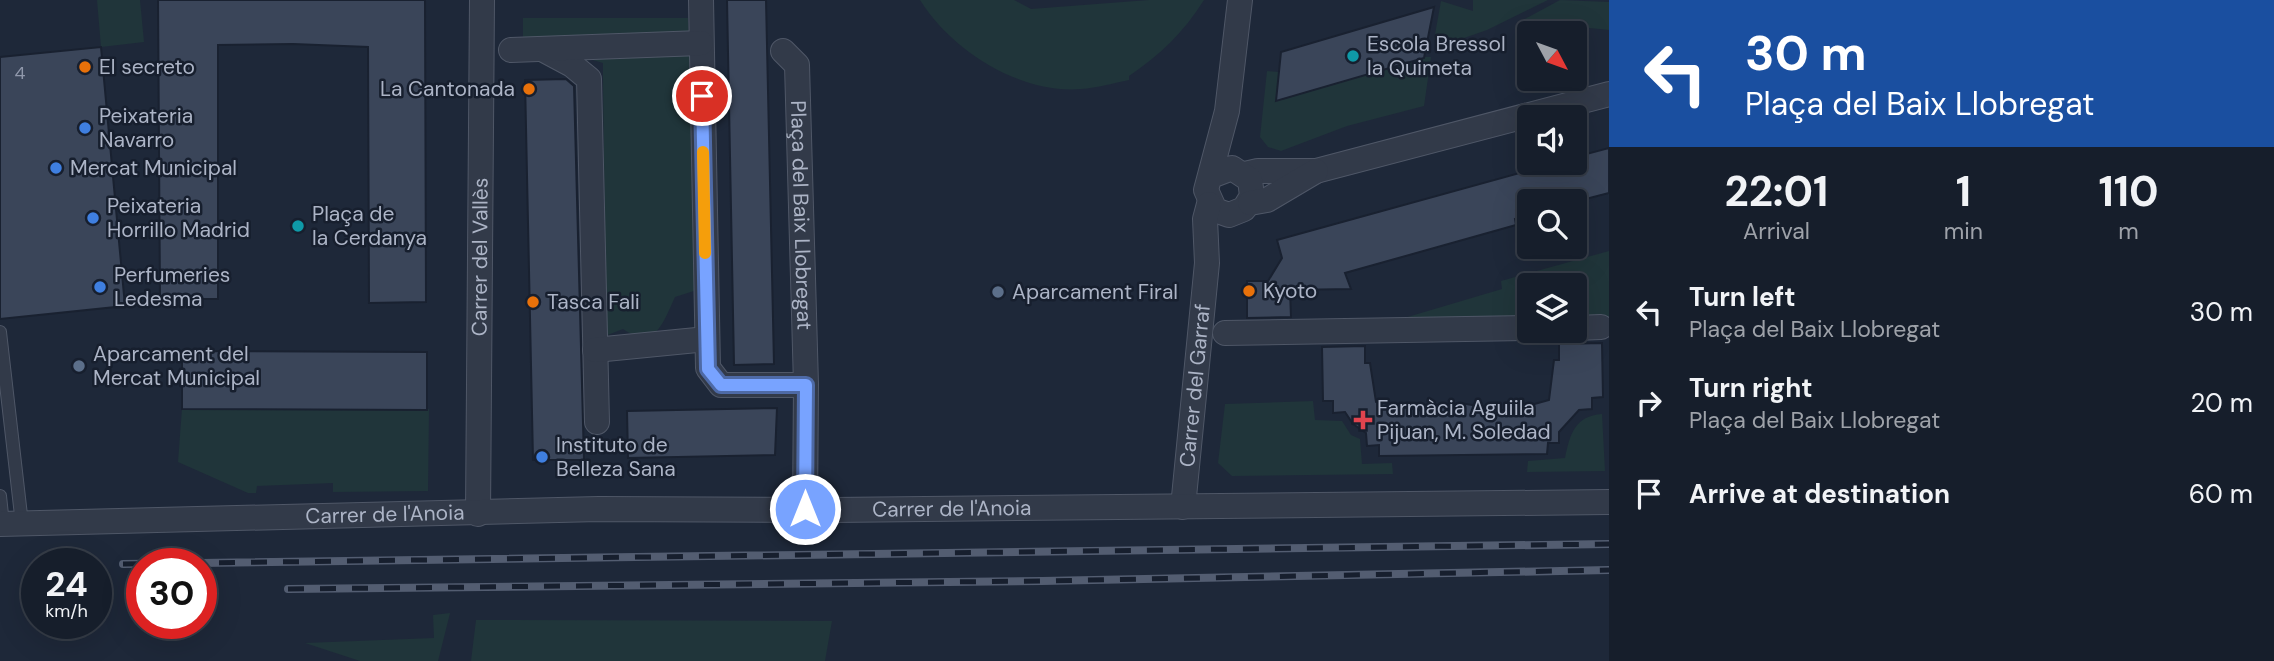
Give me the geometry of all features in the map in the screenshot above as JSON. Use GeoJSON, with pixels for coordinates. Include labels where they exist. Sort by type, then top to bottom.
{"type":"FeatureCollection","features":[{"type":"Feature","properties":{"kind":"street","name":"Carrer del Vallès"},"geometry":{"type":"LineString","coordinates":[[478,514],[482,0]]}},
{"type":"Feature","properties":{"kind":"street"},"geometry":{"type":"LineString","coordinates":[[701,0],[708,369],[721,385],[806,385]]}},
{"type":"Feature","properties":{"kind":"street","name":"Carrer del Garraf"},"geometry":{"type":"LineString","coordinates":[[1183,507],[1207,263],[1205,219],[1209,204],[1206,190],[1227,111],[1240,0]]}},
{"type":"Feature","properties":{"kind":"street"},"geometry":{"type":"LineString","coordinates":[[511,50],[701,43]]}},
{"type":"Feature","properties":{"kind":"street"},"geometry":{"type":"LineString","coordinates":[[542,49],[572,65],[589,79],[597,422]]}},
{"type":"Feature","properties":{"kind":"street","name":"Plaça del Baix Llobregat"},"geometry":{"type":"LineString","coordinates":[[783,51],[797,65],[806,385],[805,509]]}},
{"type":"Feature","properties":{"kind":"street"},"geometry":{"type":"LineString","coordinates":[[1209,204],[1222,214],[1244,208],[1266,200],[1316,171],[1609,94]]}},
{"type":"Feature","properties":{"kind":"street","name":"Carrer del Garraf"},"geometry":{"type":"LineString","coordinates":[[1207,263],[1244,208],[1252,188],[1242,172],[1227,111]]}},
{"type":"Feature","properties":{"kind":"street"},"geometry":{"type":"LineString","coordinates":[[1211,176],[1224,169],[1242,172],[1316,171]]}},
{"type":"Feature","properties":{"kind":"street"},"geometry":{"type":"LineString","coordinates":[[1587,328],[1601,327]]}},
{"type":"Feature","properties":{"kind":"street"},"geometry":{"type":"LineString","coordinates":[[1225,333],[1517,328]]}},
{"type":"Feature","properties":{"kind":"street"},"geometry":{"type":"LineString","coordinates":[[595,350],[707,339]]}},
{"type":"Feature","properties":{"kind":"street","name":"Carrer de l'Anoia"},"geometry":{"type":"LineString","coordinates":[[8,524],[600,509],[1609,502]]}},
{"type":"Feature","properties":{"kind":"lane"},"geometry":{"type":"LineString","coordinates":[[0,332],[8,524]]}},
{"type":"Feature","properties":{"kind":"lane"},"geometry":{"type":"LineString","coordinates":[[0,496],[8,524]]}},
{"type":"Feature","properties":{"kind":"green space"},"geometry":{"type":"Polygon","coordinates":[[[97,0],[140,0],[144,42],[101,47],[97,0]]]}},
{"type":"Feature","properties":{"kind":"green space"},"geometry":{"type":"Polygon","coordinates":[[[920,0],[1014,0],[1031,9],[1149,0],[1204,0],[1180,33],[1129,76],[1129,80],[1099,87],[1058,89],[1035,84],[990,66],[950,36],[920,0]]]}},
{"type":"Feature","properties":{"kind":"green space"},"geometry":{"type":"Polygon","coordinates":[[[1473,0],[1548,0],[1487,30],[1441,46],[1442,38],[1434,40],[1441,1],[1473,11],[1473,0]]]}},
{"type":"Feature","properties":{"kind":"green space"},"geometry":{"type":"Polygon","coordinates":[[[1560,0],[1609,2],[1609,30],[1587,28],[1587,21],[1521,21],[1560,0]]]}},
{"type":"Feature","properties":{"kind":"green space"},"geometry":{"type":"Polygon","coordinates":[[[523,18],[688,18],[689,36],[523,40],[523,18]]]}},
{"type":"Feature","properties":{"kind":"green space"},"geometry":{"type":"Polygon","coordinates":[[[692,51],[697,290],[675,297],[662,323],[651,335],[634,335],[623,329],[597,339],[605,246],[603,63],[593,60],[593,53],[692,51]]]}},
{"type":"Feature","properties":{"kind":"green space"},"geometry":{"type":"Polygon","coordinates":[[[1431,57],[1424,106],[1347,126],[1281,151],[1268,147],[1260,137],[1267,71],[1279,72],[1277,95],[1282,100],[1431,57]]]}},
{"type":"Feature","properties":{"kind":"green space"},"geometry":{"type":"Polygon","coordinates":[[[1609,251],[1609,320],[1587,321],[1587,273],[1530,273],[1609,251]]]}},
{"type":"Feature","properties":{"kind":"green space"},"geometry":{"type":"Polygon","coordinates":[[[1517,277],[1517,322],[1384,324],[1502,289],[1501,281],[1517,277]]]}},
{"type":"Feature","properties":{"kind":"green space"},"geometry":{"type":"Polygon","coordinates":[[[1313,401],[1315,420],[1342,421],[1351,435],[1360,439],[1362,464],[1392,463],[1393,474],[1232,476],[1218,463],[1225,404],[1313,401]]]}},
{"type":"Feature","properties":{"kind":"green space"},"geometry":{"type":"Polygon","coordinates":[[[182,409],[429,409],[428,491],[333,492],[333,483],[257,486],[256,493],[248,493],[178,462],[182,409]]]}},
{"type":"Feature","properties":{"kind":"green space"},"geometry":{"type":"Polygon","coordinates":[[[1602,414],[1605,471],[1527,472],[1528,461],[1565,458],[1569,441],[1580,422],[1593,415],[1602,414]]]}},
{"type":"Feature","properties":{"kind":"green space"},"geometry":{"type":"Polygon","coordinates":[[[450,613],[438,661],[360,661],[305,643],[434,638],[433,615],[450,613]]]}},
{"type":"Feature","properties":{"kind":"green space"},"geometry":{"type":"Polygon","coordinates":[[[476,620],[832,621],[825,661],[471,661],[476,620]]]}},
{"type":"Feature","properties":{"kind":"building"},"geometry":{"type":"Polygon","coordinates":[[[158,0],[425,0],[426,302],[369,303],[368,47],[293,44],[218,45],[218,299],[160,299],[158,0]]]}},
{"type":"Feature","properties":{"kind":"building"},"geometry":{"type":"Polygon","coordinates":[[[727,0],[766,0],[774,364],[734,365],[727,0]]]}},
{"type":"Feature","properties":{"kind":"building","name":"Escola Bressol la Quimeta"},"geometry":{"type":"Polygon","coordinates":[[[1434,7],[1424,58],[1276,101],[1281,52],[1434,7]]]}},
{"type":"Feature","properties":{"kind":"building","name":"Mercat Municipal"},"geometry":{"type":"Polygon","coordinates":[[[101,47],[125,306],[0,319],[0,57],[101,47]]]}},
{"type":"Feature","properties":{"kind":"building"},"geometry":{"type":"Polygon","coordinates":[[[566,79],[574,86],[584,460],[533,460],[525,80],[566,79]]]}},
{"type":"Feature","properties":{"kind":"building"},"geometry":{"type":"Polygon","coordinates":[[[1609,148],[1609,193],[1587,199],[1587,189],[1517,189],[1516,225],[1345,273],[1351,289],[1290,290],[1291,317],[1247,318],[1247,281],[1268,281],[1282,258],[1277,240],[1517,174],[1587,175],[1587,154],[1609,148]]]}},
{"type":"Feature","properties":{"kind":"building"},"geometry":{"type":"Polygon","coordinates":[[[1602,343],[1603,397],[1592,398],[1592,409],[1579,410],[1559,432],[1559,443],[1548,443],[1547,454],[1379,456],[1379,445],[1367,446],[1366,433],[1353,424],[1345,412],[1333,413],[1333,401],[1323,401],[1322,347],[1365,346],[1365,363],[1370,363],[1376,402],[1423,411],[1460,403],[1509,411],[1549,400],[1554,360],[1559,360],[1559,344],[1602,343]]]}},
{"type":"Feature","properties":{"kind":"building"},"geometry":{"type":"Polygon","coordinates":[[[182,351],[427,352],[427,410],[182,409],[182,351]]]}},
{"type":"Feature","properties":{"kind":"building"},"geometry":{"type":"Polygon","coordinates":[[[777,408],[775,455],[628,458],[627,411],[777,408]]]}},
{"type":"Feature","properties":{"kind":"railway"},"geometry":{"type":"LineString","coordinates":[[123,564],[1609,544]]}},
{"type":"Feature","properties":{"kind":"railway"},"geometry":{"type":"LineString","coordinates":[[288,589],[1042,581],[1609,570]]}},
{"type":"Feature","properties":{"kind":"slow traffic"},"geometry":{"type":"LineString","coordinates":[[703,152],[705,253]]}},
{"type":"Feature","properties":{"kind":"place","name":"Escola Bressol la Quimeta"},"geometry":{"type":"Point","coordinates":[1353,56]}},
{"type":"Feature","properties":{"kind":"place","name":"El secreto"},"geometry":{"type":"Point","coordinates":[85,67]}},
{"type":"Feature","properties":{"kind":"place","name":"La Cantonada"},"geometry":{"type":"Point","coordinates":[529,89]}},
{"type":"Feature","properties":{"kind":"place","name":"Peixateria Navarro"},"geometry":{"type":"Point","coordinates":[85,128]}},
{"type":"Feature","properties":{"kind":"place","name":"Mercat Municipal"},"geometry":{"type":"Point","coordinates":[56,168]}},
{"type":"Feature","properties":{"kind":"place","name":"Peixateria Horrillo Madrid"},"geometry":{"type":"Point","coordinates":[93,218]}},
{"type":"Feature","properties":{"kind":"place","name":"Plaça de la Cerdanya"},"geometry":{"type":"Point","coordinates":[298,226]}},
{"type":"Feature","properties":{"kind":"place","name":"Perfumeries Ledesma"},"geometry":{"type":"Point","coordinates":[100,287]}},
{"type":"Feature","properties":{"kind":"place","name":"Kyoto"},"geometry":{"type":"Point","coordinates":[1249,291]}},
{"type":"Feature","properties":{"kind":"place","name":"Aparcament Firal"},"geometry":{"type":"Point","coordinates":[998,292]}},
{"type":"Feature","properties":{"kind":"place","name":"Tasca Fali"},"geometry":{"type":"Point","coordinates":[533,302]}},
{"type":"Feature","properties":{"kind":"place","name":"Aparcament del Mercat Municipal"},"geometry":{"type":"Point","coordinates":[79,366]}},
{"type":"Feature","properties":{"kind":"place","name":"Farmàcia Aguiila Pijuan, M. Soledad"},"geometry":{"type":"Point","coordinates":[1363,420]}},
{"type":"Feature","properties":{"kind":"place","name":"Instituto de Belleza Sana"},"geometry":{"type":"Point","coordinates":[542,457]}},
{"type":"Feature","properties":{"kind":"route"},"geometry":{"type":"LineString","coordinates":[[702,96],[708,369],[721,385],[806,385],[805,509]]}}]}
